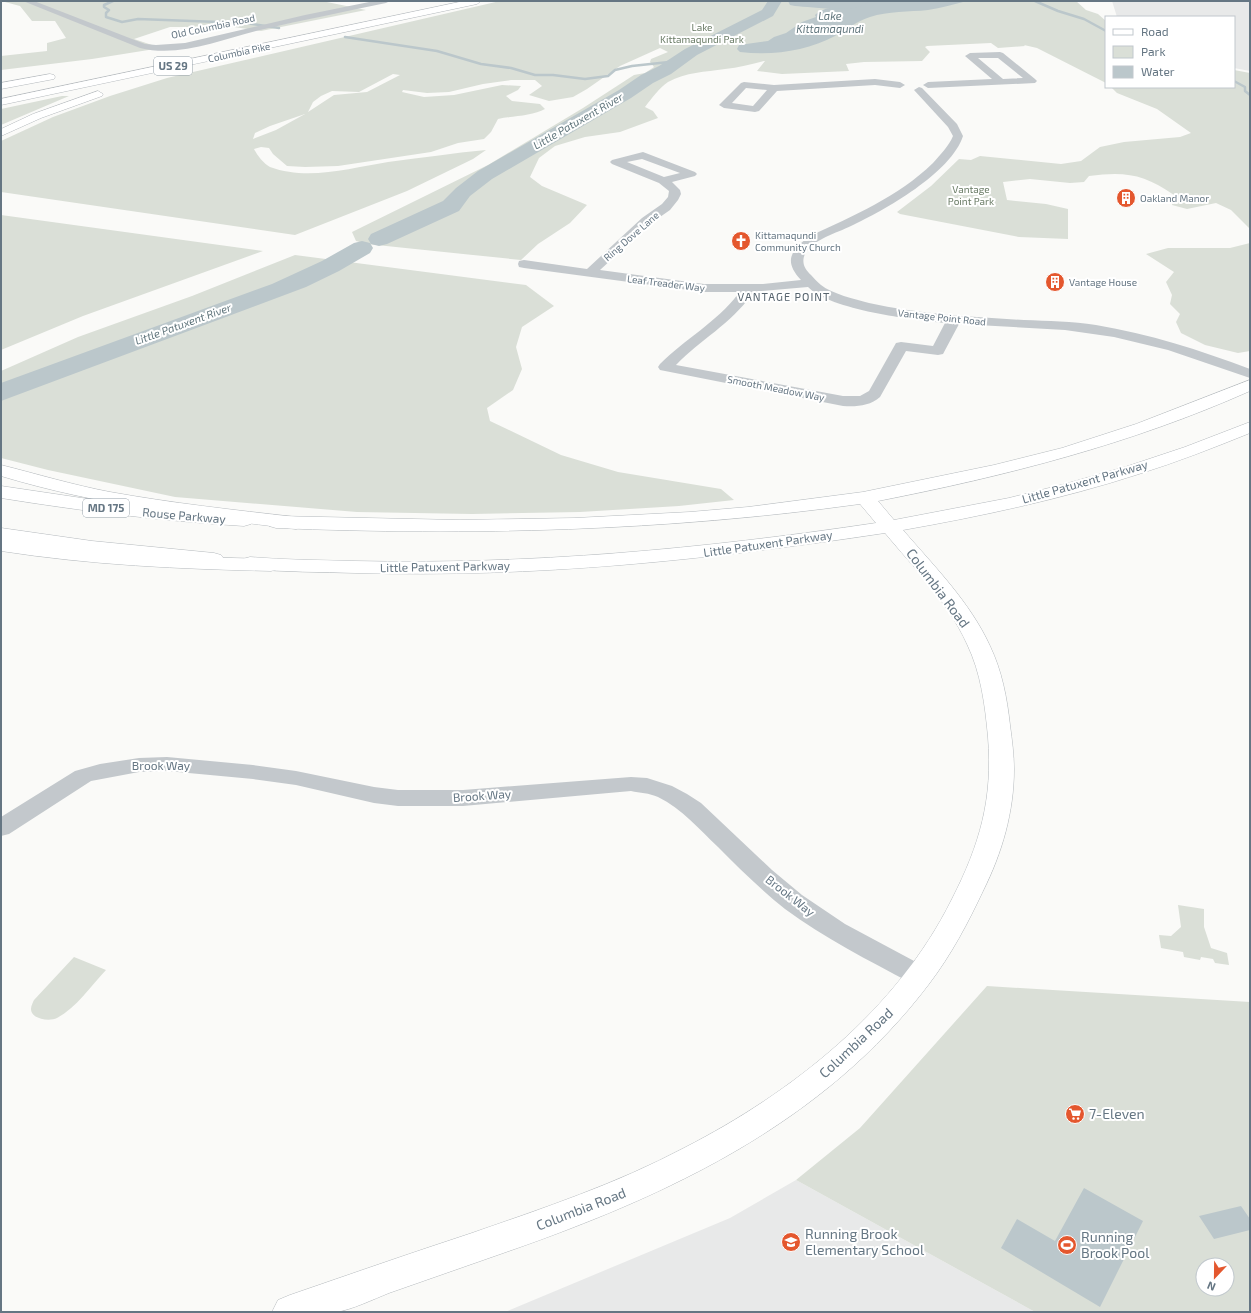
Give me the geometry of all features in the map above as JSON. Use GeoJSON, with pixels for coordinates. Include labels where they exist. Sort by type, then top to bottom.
{"type":"FeatureCollection","features":[{"type":"Feature","properties":{"kind":"main road","name":"Columbia Pike"},"geometry":{"type":"LineString","coordinates":[[1,102],[477,1]]}},
{"type":"Feature","properties":{"kind":"main road","name":"Columbia Pike"},"geometry":{"type":"LineString","coordinates":[[1,91],[179,54],[388,5]]}},
{"type":"Feature","properties":{"kind":"main road"},"geometry":{"type":"LineString","coordinates":[[1,133],[58,108],[128,84],[345,29]]}},
{"type":"Feature","properties":{"kind":"main road"},"geometry":{"type":"LineString","coordinates":[[157,58],[179,54]]}},
{"type":"Feature","properties":{"kind":"main road"},"geometry":{"type":"LineString","coordinates":[[1,86],[60,76]]}},
{"type":"Feature","properties":{"kind":"main road"},"geometry":{"type":"LineString","coordinates":[[1,470],[68,488],[132,501],[296,523],[475,526],[617,523],[703,516],[865,498],[1003,469],[1070,452],[1170,419],[1250,385]]}},
{"type":"Feature","properties":{"kind":"main road","name":"Little Patuxent Parkway"},"geometry":{"type":"LineString","coordinates":[[271,565],[383,568],[541,566],[617,561],[712,552],[890,526],[961,513],[1033,497],[1109,477],[1219,440],[1250,427]]}},
{"type":"Feature","properties":{"kind":"main road","name":"Rouse Parkway"},"geometry":{"type":"LineString","coordinates":[[1,492],[55,502],[124,510],[212,519],[296,523]]}},
{"type":"Feature","properties":{"kind":"main road","name":"Columbia Road"},"geometry":{"type":"LineString","coordinates":[[290,1312],[581,1210],[639,1186],[688,1163],[768,1116],[829,1070],[878,1025],[920,976],[949,933],[968,897],[988,850],[999,805],[1002,772],[1001,746],[995,690],[987,665],[977,642],[961,615],[941,587],[865,498]]}},
{"type":"Feature","properties":{"kind":"main road"},"geometry":{"type":"LineString","coordinates":[[1,534],[92,547],[271,565]]}},
{"type":"Feature","properties":{"kind":"main road"},"geometry":{"type":"LineString","coordinates":[[1,545],[84,556],[181,563],[271,565]]}},
{"type":"Feature","properties":{"kind":"street","name":"Old Columbia Road"},"geometry":{"type":"LineString","coordinates":[[27,1],[148,47],[167,48],[200,42],[275,24],[388,5]]}},
{"type":"Feature","properties":{"kind":"street"},"geometry":{"type":"LineString","coordinates":[[774,88],[875,82],[913,88],[1032,81],[1000,55],[970,56],[1001,82]]}},
{"type":"Feature","properties":{"kind":"street","name":"Vantage Point Road"},"geometry":{"type":"LineString","coordinates":[[913,88],[954,126],[958,136],[956,142],[929,171],[905,191],[877,210],[814,239],[805,245],[798,253],[796,259],[801,275],[809,283],[836,298],[900,314],[1062,326],[1121,334],[1173,347],[1250,374]]}},
{"type":"Feature","properties":{"kind":"street"},"geometry":{"type":"LineString","coordinates":[[643,155],[691,174],[664,182],[643,173],[616,162],[643,155]]}},
{"type":"Feature","properties":{"kind":"street","name":"Ring Dove Lane"},"geometry":{"type":"LineString","coordinates":[[590,273],[646,221],[672,202],[675,194],[674,190],[664,182]]}},
{"type":"Feature","properties":{"kind":"street","name":"Leaf Treader Way"},"geometry":{"type":"LineString","coordinates":[[524,264],[684,286],[744,289],[809,283]]}},
{"type":"Feature","properties":{"kind":"street","name":"Smooth Meadow Way"},"geometry":{"type":"LineString","coordinates":[[744,289],[745,294],[728,316],[675,356],[665,367],[843,401],[864,400],[871,398],[875,394],[901,346],[938,351],[954,319]]}},
{"type":"Feature","properties":{"kind":"street","name":"Brook Way"},"geometry":{"type":"LineString","coordinates":[[1,828],[83,776],[100,771],[139,765],[167,764],[253,772],[296,778],[374,795],[398,798],[463,798],[613,785],[648,786],[664,791],[693,809],[773,884],[808,912],[837,930],[920,976]]}},
{"type":"Feature","properties":{"kind":"shaded area"},"geometry":{"type":"Polygon","coordinates":[[[1112,1],[1250,1],[1250,71],[1235,68],[1235,16],[1117,16],[1112,1]]]}},
{"type":"Feature","properties":{"kind":"shaded area","name":"Running Brook Elementary School"},"geometry":{"type":"Polygon","coordinates":[[[796,1180],[1035,1312],[505,1312],[730,1218],[796,1180]]]}},
{"type":"Feature","properties":{"kind":"green space"},"geometry":{"type":"Polygon","coordinates":[[[1,1],[322,1],[366,10],[261,31],[234,27],[170,27],[134,39],[161,48],[92,59],[1,70],[1,56],[47,51],[47,43],[66,38],[55,21],[32,21],[20,6],[1,1]]]}},
{"type":"Feature","properties":{"kind":"green space","name":"Lake Kittamaqundi Park"},"geometry":{"type":"Polygon","coordinates":[[[500,1],[1076,1],[1086,10],[1098,14],[1105,20],[1105,82],[1037,48],[1024,45],[1025,46],[998,48],[991,43],[927,46],[925,47],[930,52],[922,61],[864,62],[846,64],[849,71],[782,74],[757,71],[764,61],[735,68],[682,76],[668,82],[662,87],[645,107],[653,111],[658,118],[620,132],[585,137],[555,146],[539,158],[530,177],[542,186],[587,205],[570,223],[538,244],[521,260],[367,244],[356,241],[352,232],[488,165],[583,108],[634,75],[645,73],[654,67],[650,62],[651,59],[668,52],[660,48],[620,66],[573,97],[549,101],[529,95],[542,86],[535,80],[511,80],[483,84],[449,92],[427,93],[403,90],[402,92],[424,97],[454,95],[502,85],[521,86],[518,90],[506,96],[512,101],[540,104],[545,109],[529,114],[498,119],[491,132],[484,139],[458,143],[431,152],[338,166],[305,167],[287,166],[273,154],[269,148],[261,147],[254,149],[265,164],[270,167],[299,173],[329,172],[388,162],[486,150],[473,159],[407,191],[295,235],[1,192],[1,141],[53,117],[110,96],[167,78],[500,1]],[[393,74],[359,92],[332,91],[313,102],[308,112],[334,95],[367,92],[400,75],[393,74]],[[305,114],[270,126],[255,133],[253,139],[276,130],[305,114]]]}},
{"type":"Feature","properties":{"kind":"green space","name":"Vantage Point Park"},"geometry":{"type":"Polygon","coordinates":[[[1235,70],[1250,73],[1250,229],[1231,210],[1216,203],[1187,209],[1172,205],[1174,195],[1153,182],[1124,174],[1089,176],[1084,182],[1070,183],[1030,179],[1003,182],[1007,200],[1046,204],[1068,209],[1068,239],[1019,237],[900,214],[897,212],[931,186],[959,159],[971,160],[980,156],[1061,164],[1081,161],[1100,147],[1124,142],[1180,137],[1191,133],[1157,109],[1117,93],[1112,88],[1235,88],[1235,70]]]}},
{"type":"Feature","properties":{"kind":"green space"},"geometry":{"type":"Polygon","coordinates":[[[62,96],[69,96],[1,125],[1,109],[62,96]]]}},
{"type":"Feature","properties":{"kind":"green space"},"geometry":{"type":"Polygon","coordinates":[[[1,215],[263,251],[83,316],[1,350],[1,215]]]}},
{"type":"Feature","properties":{"kind":"green space"},"geometry":{"type":"Polygon","coordinates":[[[1250,243],[1250,351],[1238,353],[1205,345],[1181,333],[1176,322],[1180,314],[1170,304],[1172,295],[1166,282],[1174,272],[1146,254],[1168,248],[1230,248],[1250,243]]]}},
{"type":"Feature","properties":{"kind":"green space"},"geometry":{"type":"Polygon","coordinates":[[[295,255],[526,285],[554,306],[522,327],[516,347],[522,369],[513,390],[487,408],[490,421],[561,455],[618,472],[721,489],[734,500],[679,506],[580,512],[472,514],[357,512],[175,497],[48,470],[1,458],[1,371],[78,337],[192,296],[295,255]]]}},
{"type":"Feature","properties":{"kind":"green space"},"geometry":{"type":"Polygon","coordinates":[[[1178,905],[1204,909],[1204,927],[1211,948],[1227,953],[1229,965],[1215,963],[1213,959],[1201,957],[1200,960],[1184,957],[1183,952],[1161,948],[1159,935],[1171,936],[1181,927],[1178,905]]]}},
{"type":"Feature","properties":{"kind":"green space"},"geometry":{"type":"Polygon","coordinates":[[[74,957],[106,970],[77,1003],[64,1014],[50,1020],[37,1017],[31,1009],[34,1000],[74,957]]]}},
{"type":"Feature","properties":{"kind":"green space"},"geometry":{"type":"Polygon","coordinates":[[[987,986],[1250,1002],[1250,1312],[1035,1312],[796,1180],[860,1128],[987,986]]]}},
{"type":"Feature","properties":{"kind":"water","name":"Lake Kittamaqundi"},"geometry":{"type":"Polygon","coordinates":[[[841,1],[967,1],[928,10],[891,13],[870,17],[856,23],[835,36],[801,49],[777,53],[752,53],[740,52],[737,49],[739,45],[768,41],[774,37],[786,33],[802,22],[816,17],[815,15],[824,10],[833,7],[854,5],[841,1]]]}},
{"type":"Feature","properties":{"kind":"water","name":"Running Brook Pool"},"geometry":{"type":"Polygon","coordinates":[[[1084,1188],[1143,1221],[1100,1307],[1001,1248],[1017,1219],[1055,1241],[1084,1188]]]}},
{"type":"Feature","properties":{"kind":"water"},"geometry":{"type":"Polygon","coordinates":[[[1241,1206],[1250,1219],[1250,1230],[1214,1239],[1199,1216],[1241,1206]]]}},
{"type":"Feature","properties":{"kind":"waterway"},"geometry":{"type":"LineString","coordinates":[[113,1],[104,5],[104,7],[109,10],[106,13],[106,17],[122,22],[138,19],[246,23],[279,28]]}},
{"type":"Feature","properties":{"kind":"waterway","name":"Little Patuxent River"},"geometry":{"type":"LineString","coordinates":[[379,239],[451,206],[463,192],[485,175],[625,94],[647,79],[665,70],[691,52],[768,13],[775,1]]}},
{"type":"Feature","properties":{"kind":"waterway"},"geometry":{"type":"LineString","coordinates":[[795,2],[855,4],[862,1]]}},
{"type":"Feature","properties":{"kind":"waterway"},"geometry":{"type":"LineString","coordinates":[[1035,1],[1058,11],[1084,19],[1105,30]]}},
{"type":"Feature","properties":{"kind":"waterway"},"geometry":{"type":"LineString","coordinates":[[345,37],[437,51],[481,64],[511,68],[535,75],[553,75],[585,79],[608,76],[615,70],[632,66],[678,61]]}},
{"type":"Feature","properties":{"kind":"waterway"},"geometry":{"type":"LineString","coordinates":[[1235,82],[1245,87],[1245,91],[1250,95]]}},
{"type":"Feature","properties":{"kind":"waterway","name":"Little Patuxent River"},"geometry":{"type":"LineString","coordinates":[[1,393],[86,360],[280,289],[314,274],[362,248]]}},
{"type":"Feature","properties":{"kind":"place","name":"Oakland Manor"},"geometry":{"type":"Point","coordinates":[1126,198]}},
{"type":"Feature","properties":{"kind":"place","name":"Kittamaqundi Community Church"},"geometry":{"type":"Point","coordinates":[741,241]}},
{"type":"Feature","properties":{"kind":"place","name":"Vantage House"},"geometry":{"type":"Point","coordinates":[1055,282]}},
{"type":"Feature","properties":{"kind":"place","name":"7-Eleven"},"geometry":{"type":"Point","coordinates":[1075,1114]}},
{"type":"Feature","properties":{"kind":"place","name":"Running Brook Elementary School"},"geometry":{"type":"Point","coordinates":[791,1242]}},
{"type":"Feature","properties":{"kind":"place","name":"Running Brook Pool"},"geometry":{"type":"Point","coordinates":[1067,1245]}},
{"type":"Feature","properties":{"kind":"district","name":"VANTAGE POINT"},"geometry":{"type":"Point","coordinates":[784,297]}}]}
